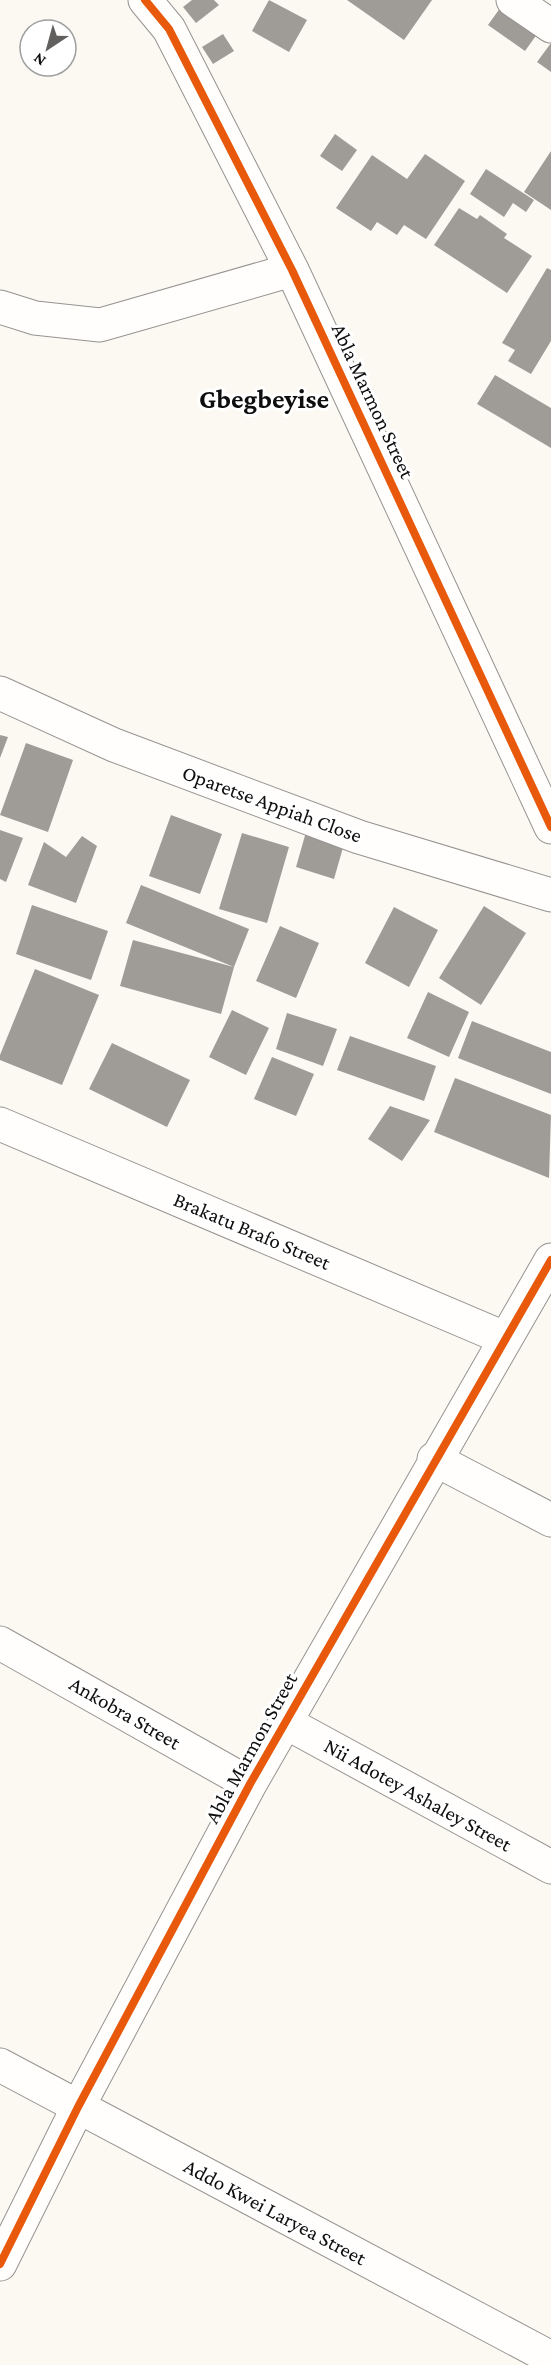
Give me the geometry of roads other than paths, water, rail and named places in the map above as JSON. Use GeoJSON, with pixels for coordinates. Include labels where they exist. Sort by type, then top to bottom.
{"type":"FeatureCollection","features":[{"type":"Feature","properties":{"kind":"street","name":"Abla Marmon Street"},"geometry":{"type":"LineString","coordinates":[[145,0],[169,29],[292,270],[551,827]]}},
{"type":"Feature","properties":{"kind":"street"},"geometry":{"type":"LineString","coordinates":[[513,0],[551,26]]}},
{"type":"Feature","properties":{"kind":"street"},"geometry":{"type":"LineString","coordinates":[[0,306],[35,318],[100,325],[292,270]]}},
{"type":"Feature","properties":{"kind":"street","name":"Oparetse Appiah Close"},"geometry":{"type":"LineString","coordinates":[[0,693],[114,745],[359,837],[551,895]]}},
{"type":"Feature","properties":{"kind":"street","name":"Brakatu Brafo Street"},"geometry":{"type":"LineString","coordinates":[[0,1124],[504,1338]]}},
{"type":"Feature","properties":{"kind":"street","name":"Abla Marmon Street"},"geometry":{"type":"LineString","coordinates":[[0,2264],[78,2107],[250,1784],[434,1459],[551,1260]]}},
{"type":"Feature","properties":{"kind":"street"},"geometry":{"type":"LineString","coordinates":[[434,1459],[551,1520]]}},
{"type":"Feature","properties":{"kind":"street","name":"Ankobra Street"},"geometry":{"type":"LineString","coordinates":[[0,1642],[250,1784]]}},
{"type":"Feature","properties":{"kind":"street","name":"Nii Adotey Ashaley Street"},"geometry":{"type":"LineString","coordinates":[[285,1722],[551,1867]]}},
{"type":"Feature","properties":{"kind":"street","name":"Addo Kwei Laryea Street"},"geometry":{"type":"LineString","coordinates":[[0,2065],[551,2358]]}},
{"type":"Feature","properties":{"kind":"district","name":"Gbegbeyise"},"geometry":{"type":"Point","coordinates":[264,399]}}]}
